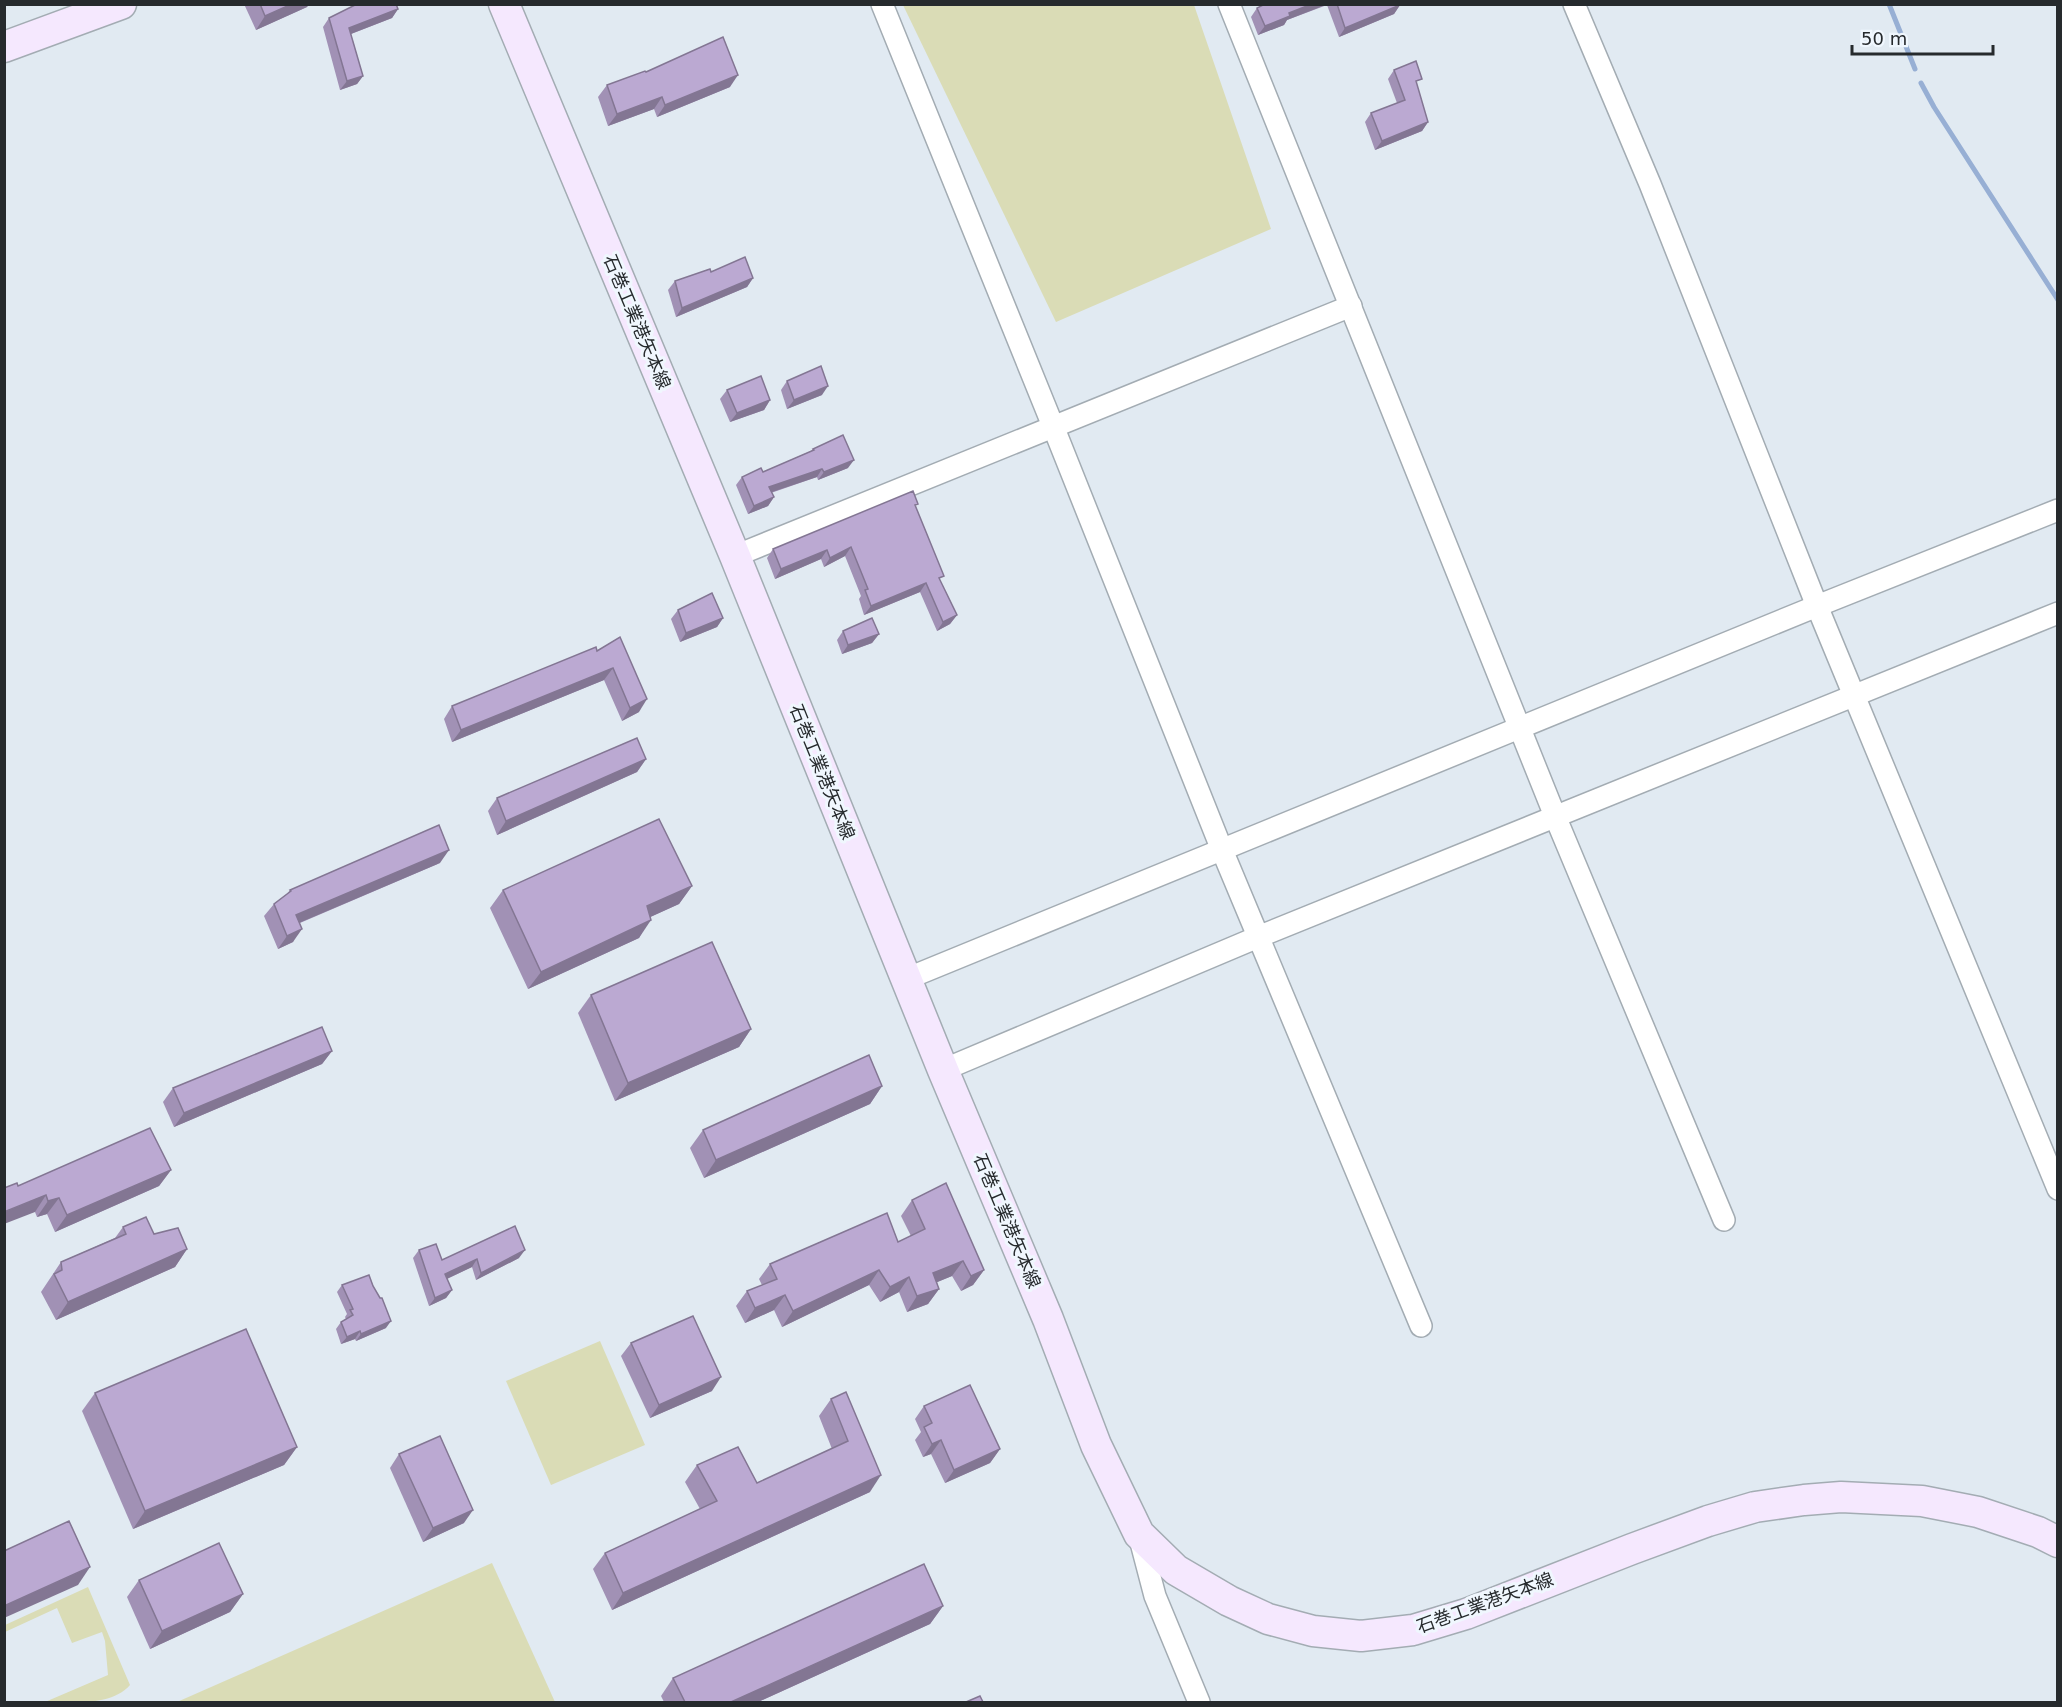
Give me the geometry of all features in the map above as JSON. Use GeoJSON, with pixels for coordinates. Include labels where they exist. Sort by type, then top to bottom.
{"type":"FeatureCollection","features":[{"type":"Feature","properties":{"kind":"main road"},"geometry":{"type":"LineString","coordinates":[[4,48],[121,4]]}},
{"type":"Feature","properties":{"kind":"main road","name":"石巻工業港矢本線"},"geometry":{"type":"LineString","coordinates":[[504,4],[735,556],[906,979],[1048,1319],[1096,1445],[1139,1534],[1176,1570],[1228,1601],[1268,1619],[1313,1631],[1361,1636],[1413,1630],[1466,1614],[1632,1548],[1708,1521],[1755,1507],[1804,1500],[1841,1497],[1922,1501],[1978,1512],[2038,1532],[2058,1542]]}},
{"type":"Feature","properties":{"kind":"street"},"geometry":{"type":"LineString","coordinates":[[882,4],[1222,850],[1421,1326]]}},
{"type":"Feature","properties":{"kind":"street"},"geometry":{"type":"LineString","coordinates":[[1574,4],[1650,184],[1817,606],[2058,1189]]}},
{"type":"Feature","properties":{"kind":"street"},"geometry":{"type":"LineString","coordinates":[[1230,5],[1555,816],[1724,1220]]}},
{"type":"Feature","properties":{"kind":"street"},"geometry":{"type":"LineString","coordinates":[[735,556],[1351,306]]}},
{"type":"Feature","properties":{"kind":"street"},"geometry":{"type":"LineString","coordinates":[[906,979],[1817,606],[2058,510]]}},
{"type":"Feature","properties":{"kind":"street"},"geometry":{"type":"LineString","coordinates":[[944,1070],[1258,937],[2058,613]]}},
{"type":"Feature","properties":{"kind":"street"},"geometry":{"type":"LineString","coordinates":[[1139,1534],[1155,1596],[1198,1702]]}},
{"type":"Feature","properties":{"kind":"green space"},"geometry":{"type":"Polygon","coordinates":[[[903,5],[1194,5],[1271,229],[1056,322],[903,5]]]}},
{"type":"Feature","properties":{"kind":"green space"},"geometry":{"type":"Polygon","coordinates":[[[600,1341],[645,1445],[551,1485],[506,1381],[600,1341]]]}},
{"type":"Feature","properties":{"kind":"green space"},"geometry":{"type":"Polygon","coordinates":[[[492,1563],[555,1702],[177,1702],[492,1563]]]}},
{"type":"Feature","properties":{"kind":"green space"},"geometry":{"type":"Polygon","coordinates":[[[88,1587],[130,1685],[113,1697],[102,1700],[79,1703],[45,1702],[108,1675],[102,1632],[72,1643],[57,1608],[5,1632],[5,1625],[88,1587]]]}},
{"type":"Feature","properties":{"kind":"building"},"geometry":{"type":"Polygon","coordinates":[[[260,4],[292,4],[265,16],[260,4]]]}},
{"type":"Feature","properties":{"kind":"building"},"geometry":{"type":"Polygon","coordinates":[[[357,4],[396,4],[398,9],[349,28],[363,76],[347,81],[329,18],[357,4]]]}},
{"type":"Feature","properties":{"kind":"building"},"geometry":{"type":"Polygon","coordinates":[[[1265,4],[1312,4],[1265,26],[1257,8],[1265,4]]]}},
{"type":"Feature","properties":{"kind":"building"},"geometry":{"type":"Polygon","coordinates":[[[1337,4],[1400,4],[1400,5],[1345,28],[1337,4]]]}},
{"type":"Feature","properties":{"kind":"building"},"geometry":{"type":"Polygon","coordinates":[[[723,37],[738,75],[665,105],[662,97],[617,114],[607,85],[646,72],[723,37]]]}},
{"type":"Feature","properties":{"kind":"building"},"geometry":{"type":"Polygon","coordinates":[[[1416,61],[1422,79],[1416,81],[1428,122],[1382,141],[1371,113],[1405,100],[1394,70],[1416,61]]]}},
{"type":"Feature","properties":{"kind":"building"},"geometry":{"type":"Polygon","coordinates":[[[745,257],[753,278],[682,308],[675,281],[710,269],[711,272],[745,257]]]}},
{"type":"Feature","properties":{"kind":"building"},"geometry":{"type":"Polygon","coordinates":[[[821,366],[828,386],[794,400],[787,381],[821,366]]]}},
{"type":"Feature","properties":{"kind":"building"},"geometry":{"type":"Polygon","coordinates":[[[761,376],[770,400],[737,413],[727,390],[761,376]]]}},
{"type":"Feature","properties":{"kind":"building"},"geometry":{"type":"Polygon","coordinates":[[[843,435],[854,460],[824,472],[822,469],[769,487],[774,497],[754,506],[742,477],[761,468],[763,472],[843,435]]]}},
{"type":"Feature","properties":{"kind":"building"},"geometry":{"type":"Polygon","coordinates":[[[913,491],[918,504],[915,505],[944,576],[939,578],[957,615],[943,622],[926,583],[871,606],[865,590],[868,589],[851,547],[830,558],[827,550],[781,569],[773,549],[913,491]]]}},
{"type":"Feature","properties":{"kind":"building"},"geometry":{"type":"Polygon","coordinates":[[[712,593],[723,618],[686,633],[678,610],[712,593]]]}},
{"type":"Feature","properties":{"kind":"building"},"geometry":{"type":"Polygon","coordinates":[[[872,618],[879,634],[848,645],[843,631],[872,618]]]}},
{"type":"Feature","properties":{"kind":"building"},"geometry":{"type":"Polygon","coordinates":[[[620,637],[647,699],[630,708],[613,668],[461,730],[452,706],[596,647],[597,651],[620,637]]]}},
{"type":"Feature","properties":{"kind":"building"},"geometry":{"type":"Polygon","coordinates":[[[637,738],[646,759],[506,821],[497,798],[637,738]]]}},
{"type":"Feature","properties":{"kind":"building"},"geometry":{"type":"Polygon","coordinates":[[[659,819],[692,886],[647,906],[651,920],[541,972],[503,890],[659,819]]]}},
{"type":"Feature","properties":{"kind":"building"},"geometry":{"type":"Polygon","coordinates":[[[439,825],[449,850],[296,915],[302,929],[287,936],[274,904],[290,890],[439,825]]]}},
{"type":"Feature","properties":{"kind":"building"},"geometry":{"type":"Polygon","coordinates":[[[712,942],[751,1029],[628,1083],[591,995],[712,942]]]}},
{"type":"Feature","properties":{"kind":"building"},"geometry":{"type":"Polygon","coordinates":[[[322,1027],[332,1051],[184,1113],[173,1088],[322,1027]]]}},
{"type":"Feature","properties":{"kind":"building"},"geometry":{"type":"Polygon","coordinates":[[[869,1055],[882,1086],[716,1160],[703,1130],[869,1055]]]}},
{"type":"Feature","properties":{"kind":"building"},"geometry":{"type":"Polygon","coordinates":[[[150,1128],[171,1170],[67,1215],[59,1198],[48,1201],[46,1195],[4,1212],[4,1188],[17,1183],[18,1186],[150,1128]]]}},
{"type":"Feature","properties":{"kind":"building"},"geometry":{"type":"Polygon","coordinates":[[[946,1183],[984,1270],[971,1276],[963,1261],[933,1273],[939,1289],[917,1296],[909,1277],[890,1287],[879,1270],[793,1311],[785,1295],[755,1308],[747,1291],[777,1279],[770,1264],[887,1213],[898,1242],[925,1229],[912,1200],[946,1183]]]}},
{"type":"Feature","properties":{"kind":"building"},"geometry":{"type":"Polygon","coordinates":[[[146,1217],[154,1234],[178,1228],[187,1249],[68,1302],[54,1274],[62,1270],[61,1262],[126,1234],[123,1227],[146,1217]]]}},
{"type":"Feature","properties":{"kind":"building"},"geometry":{"type":"Polygon","coordinates":[[[515,1226],[525,1250],[481,1273],[477,1259],[445,1274],[452,1290],[435,1298],[419,1250],[436,1244],[442,1260],[515,1226]]]}},
{"type":"Feature","properties":{"kind":"building"},"geometry":{"type":"Polygon","coordinates":[[[369,1275],[373,1286],[382,1298],[391,1321],[361,1334],[360,1331],[347,1337],[341,1322],[353,1315],[350,1310],[353,1309],[342,1285],[369,1275]]]}},
{"type":"Feature","properties":{"kind":"building"},"geometry":{"type":"Polygon","coordinates":[[[693,1316],[721,1377],[659,1405],[631,1343],[693,1316]]]}},
{"type":"Feature","properties":{"kind":"building"},"geometry":{"type":"Polygon","coordinates":[[[246,1329],[297,1447],[145,1511],[95,1393],[246,1329]]]}},
{"type":"Feature","properties":{"kind":"building"},"geometry":{"type":"Polygon","coordinates":[[[970,1385],[1000,1449],[954,1470],[941,1440],[932,1444],[924,1427],[932,1423],[924,1406],[970,1385]]]}},
{"type":"Feature","properties":{"kind":"building"},"geometry":{"type":"Polygon","coordinates":[[[846,1392],[881,1475],[623,1593],[605,1553],[717,1501],[697,1465],[738,1447],[757,1483],[848,1441],[831,1399],[846,1392]]]}},
{"type":"Feature","properties":{"kind":"building"},"geometry":{"type":"Polygon","coordinates":[[[440,1436],[473,1510],[433,1528],[399,1454],[440,1436]]]}},
{"type":"Feature","properties":{"kind":"building"},"geometry":{"type":"Polygon","coordinates":[[[69,1521],[90,1567],[4,1606],[4,1551],[69,1521]]]}},
{"type":"Feature","properties":{"kind":"building"},"geometry":{"type":"Polygon","coordinates":[[[219,1543],[243,1594],[162,1631],[139,1580],[219,1543]]]}},
{"type":"Feature","properties":{"kind":"building"},"geometry":{"type":"Polygon","coordinates":[[[924,1564],[943,1606],[731,1702],[685,1702],[673,1678],[924,1564]]]}},
{"type":"Feature","properties":{"kind":"building"},"geometry":{"type":"Polygon","coordinates":[[[980,1696],[983,1702],[966,1702],[980,1696]]]}},
{"type":"Feature","properties":{"kind":"waterway"},"geometry":{"type":"LineString","coordinates":[[1889,4],[1915,69]]}},
{"type":"Feature","properties":{"kind":"waterway"},"geometry":{"type":"LineString","coordinates":[[1921,83],[1934,107],[2058,300]]}}]}
